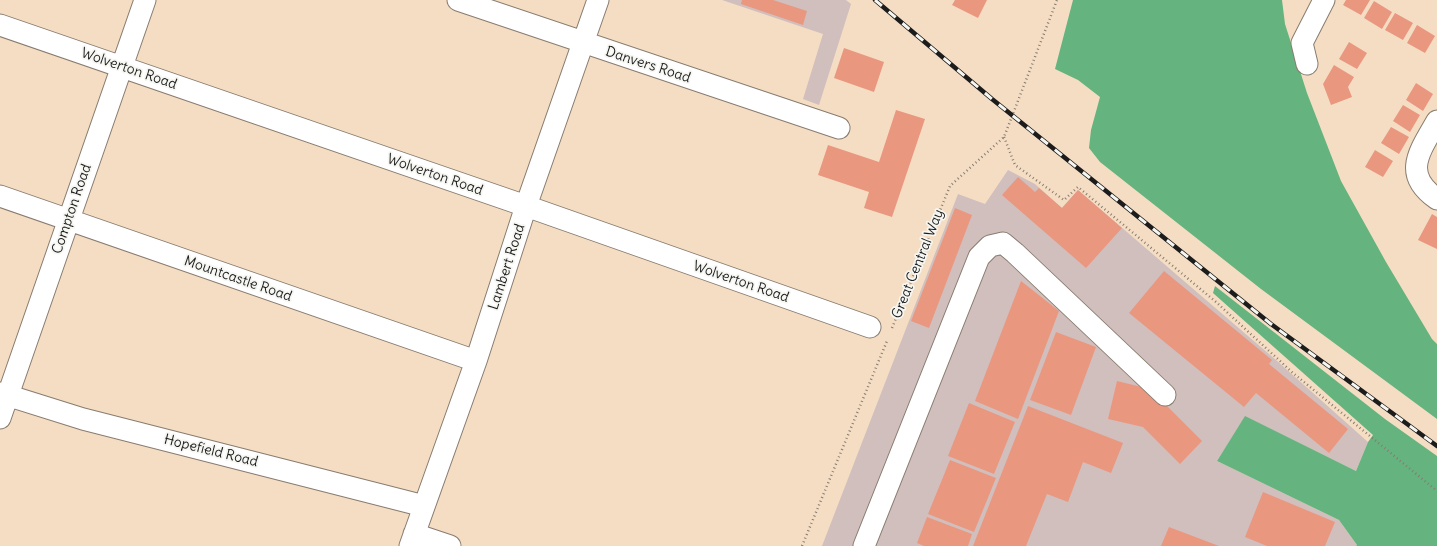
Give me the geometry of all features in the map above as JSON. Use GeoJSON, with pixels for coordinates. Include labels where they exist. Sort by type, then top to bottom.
{"type":"FeatureCollection","features":[{"type":"Feature","properties":{"kind":"street","name":"Compton Road"},"geometry":{"type":"LineString","coordinates":[[0,418],[4,394],[68,220],[145,0]]}},
{"type":"Feature","properties":{"kind":"street","name":"Danvers Road"},"geometry":{"type":"LineString","coordinates":[[458,0],[839,128]]}},
{"type":"Feature","properties":{"kind":"street","name":"Lambert Road"},"geometry":{"type":"LineString","coordinates":[[412,540],[476,361],[526,206],[598,0]]}},
{"type":"Feature","properties":{"kind":"street"},"geometry":{"type":"LineString","coordinates":[[1307,64],[1302,43],[1324,0]]}},
{"type":"Feature","properties":{"kind":"street","name":"Wolverton Road"},"geometry":{"type":"LineString","coordinates":[[0,25],[526,206],[870,327]]}},
{"type":"Feature","properties":{"kind":"street"},"geometry":{"type":"LineString","coordinates":[[1437,121],[1416,161],[1418,178],[1424,190],[1437,199]]}},
{"type":"Feature","properties":{"kind":"street","name":"Mountcastle Road"},"geometry":{"type":"LineString","coordinates":[[0,196],[476,361]]}},
{"type":"Feature","properties":{"kind":"street"},"geometry":{"type":"LineString","coordinates":[[864,546],[978,256],[990,246],[1003,243],[1015,253],[1165,396]]}},
{"type":"Feature","properties":{"kind":"street","name":"Hopefield Road"},"geometry":{"type":"LineString","coordinates":[[4,394],[83,418],[424,506]]}},
{"type":"Feature","properties":{"kind":"street"},"geometry":{"type":"LineString","coordinates":[[412,540],[450,546]]}},
{"type":"Feature","properties":{"kind":"path","name":"Great Central Way"},"geometry":{"type":"LineString","coordinates":[[802,546],[950,186],[1004,138],[1057,0]]}},
{"type":"Feature","properties":{"kind":"path"},"geometry":{"type":"LineString","coordinates":[[1004,138],[1015,165],[1064,200],[1078,187],[1216,302],[1293,373],[1437,491]]}},
{"type":"Feature","properties":{"kind":"shaded area"},"geometry":{"type":"Polygon","coordinates":[[[722,0],[846,0],[851,4],[819,105],[803,99],[823,34],[722,0]]]}},
{"type":"Feature","properties":{"kind":"shaded area"},"geometry":{"type":"Polygon","coordinates":[[[1008,170],[1035,184],[1062,208],[1078,190],[1276,360],[1368,442],[1356,471],[1245,417],[1217,461],[1339,520],[1357,545],[1356,546],[822,546],[958,194],[985,204],[1008,170]]]}},
{"type":"Feature","properties":{"kind":"green space"},"geometry":{"type":"Polygon","coordinates":[[[1073,0],[1282,0],[1285,24],[1307,93],[1341,181],[1386,262],[1432,339],[1437,344],[1437,419],[1261,289],[1100,162],[1089,148],[1091,130],[1100,97],[1078,80],[1055,69],[1073,0]]]}},
{"type":"Feature","properties":{"kind":"green space"},"geometry":{"type":"Polygon","coordinates":[[[1215,286],[1385,419],[1437,456],[1437,546],[1356,546],[1357,545],[1339,520],[1217,461],[1245,416],[1356,471],[1368,442],[1373,435],[1213,293],[1215,286]]]}},
{"type":"Feature","properties":{"kind":"building"},"geometry":{"type":"Polygon","coordinates":[[[742,0],[773,0],[807,11],[803,25],[741,4],[742,0]]]}},
{"type":"Feature","properties":{"kind":"building"},"geometry":{"type":"Polygon","coordinates":[[[955,0],[987,0],[978,18],[952,5],[955,0]]]}},
{"type":"Feature","properties":{"kind":"building"},"geometry":{"type":"Polygon","coordinates":[[[1346,0],[1370,0],[1361,15],[1343,5],[1346,0]]]}},
{"type":"Feature","properties":{"kind":"building"},"geometry":{"type":"Polygon","coordinates":[[[1374,1],[1392,12],[1382,29],[1364,18],[1374,1]]]}},
{"type":"Feature","properties":{"kind":"building"},"geometry":{"type":"Polygon","coordinates":[[[1395,13],[1413,23],[1403,40],[1385,30],[1395,13]]]}},
{"type":"Feature","properties":{"kind":"building"},"geometry":{"type":"Polygon","coordinates":[[[1417,25],[1435,36],[1425,53],[1407,43],[1417,25]]]}},
{"type":"Feature","properties":{"kind":"building"},"geometry":{"type":"Polygon","coordinates":[[[1349,42],[1367,53],[1357,69],[1339,59],[1349,42]]]}},
{"type":"Feature","properties":{"kind":"building"},"geometry":{"type":"Polygon","coordinates":[[[844,48],[884,62],[874,92],[834,78],[844,48]]]}},
{"type":"Feature","properties":{"kind":"building"},"geometry":{"type":"Polygon","coordinates":[[[1334,65],[1354,77],[1348,87],[1352,97],[1331,105],[1323,84],[1334,65]]]}},
{"type":"Feature","properties":{"kind":"building"},"geometry":{"type":"Polygon","coordinates":[[[1416,83],[1433,94],[1423,111],[1406,100],[1416,83]]]}},
{"type":"Feature","properties":{"kind":"building"},"geometry":{"type":"Polygon","coordinates":[[[1403,105],[1420,115],[1410,132],[1393,121],[1403,105]]]}},
{"type":"Feature","properties":{"kind":"building"},"geometry":{"type":"Polygon","coordinates":[[[896,110],[925,119],[892,217],[864,208],[869,192],[818,175],[828,145],[879,162],[896,110]]]}},
{"type":"Feature","properties":{"kind":"building"},"geometry":{"type":"Polygon","coordinates":[[[1391,127],[1409,137],[1399,154],[1381,143],[1391,127]]]}},
{"type":"Feature","properties":{"kind":"building"},"geometry":{"type":"Polygon","coordinates":[[[1375,150],[1393,161],[1383,177],[1365,167],[1375,150]]]}},
{"type":"Feature","properties":{"kind":"building"},"geometry":{"type":"Polygon","coordinates":[[[1018,177],[1035,192],[1039,188],[1062,208],[1078,190],[1122,228],[1086,268],[1002,195],[1018,177]]]}},
{"type":"Feature","properties":{"kind":"building"},"geometry":{"type":"Polygon","coordinates":[[[955,208],[972,215],[929,328],[911,321],[955,208]]]}},
{"type":"Feature","properties":{"kind":"building"},"geometry":{"type":"Polygon","coordinates":[[[1432,214],[1437,217],[1437,249],[1418,240],[1432,214]]]}},
{"type":"Feature","properties":{"kind":"building"},"geometry":{"type":"Polygon","coordinates":[[[1164,271],[1272,360],[1269,364],[1348,429],[1329,453],[1256,393],[1244,407],[1129,313],[1164,271]]]}},
{"type":"Feature","properties":{"kind":"building"},"geometry":{"type":"Polygon","coordinates":[[[1021,281],[1059,311],[1018,419],[975,401],[1021,281]]]}},
{"type":"Feature","properties":{"kind":"building"},"geometry":{"type":"Polygon","coordinates":[[[1056,332],[1096,347],[1071,415],[1030,400],[1056,332]]]}},
{"type":"Feature","properties":{"kind":"building"},"geometry":{"type":"Polygon","coordinates":[[[1117,381],[1150,389],[1202,441],[1180,464],[1143,427],[1108,419],[1117,381]]]}},
{"type":"Feature","properties":{"kind":"building"},"geometry":{"type":"Polygon","coordinates":[[[969,403],[1015,422],[994,474],[948,456],[969,403]]]}},
{"type":"Feature","properties":{"kind":"building"},"geometry":{"type":"Polygon","coordinates":[[[1028,406],[1123,443],[1111,473],[1083,462],[1068,502],[1047,494],[1026,546],[973,546],[1028,406]]]}},
{"type":"Feature","properties":{"kind":"building"},"geometry":{"type":"Polygon","coordinates":[[[950,460],[996,478],[974,532],[928,514],[950,460]]]}},
{"type":"Feature","properties":{"kind":"building"},"geometry":{"type":"Polygon","coordinates":[[[1263,492],[1335,522],[1325,546],[1267,546],[1245,537],[1263,492]]]}},
{"type":"Feature","properties":{"kind":"building"},"geometry":{"type":"Polygon","coordinates":[[[927,517],[972,534],[968,546],[924,546],[917,543],[927,517]]]}},
{"type":"Feature","properties":{"kind":"building"},"geometry":{"type":"Polygon","coordinates":[[[1169,527],[1219,546],[1161,546],[1169,527]]]}},
{"type":"Feature","properties":{"kind":"railway"},"geometry":{"type":"LineString","coordinates":[[875,0],[992,99],[1271,324],[1437,446]]}}]}
